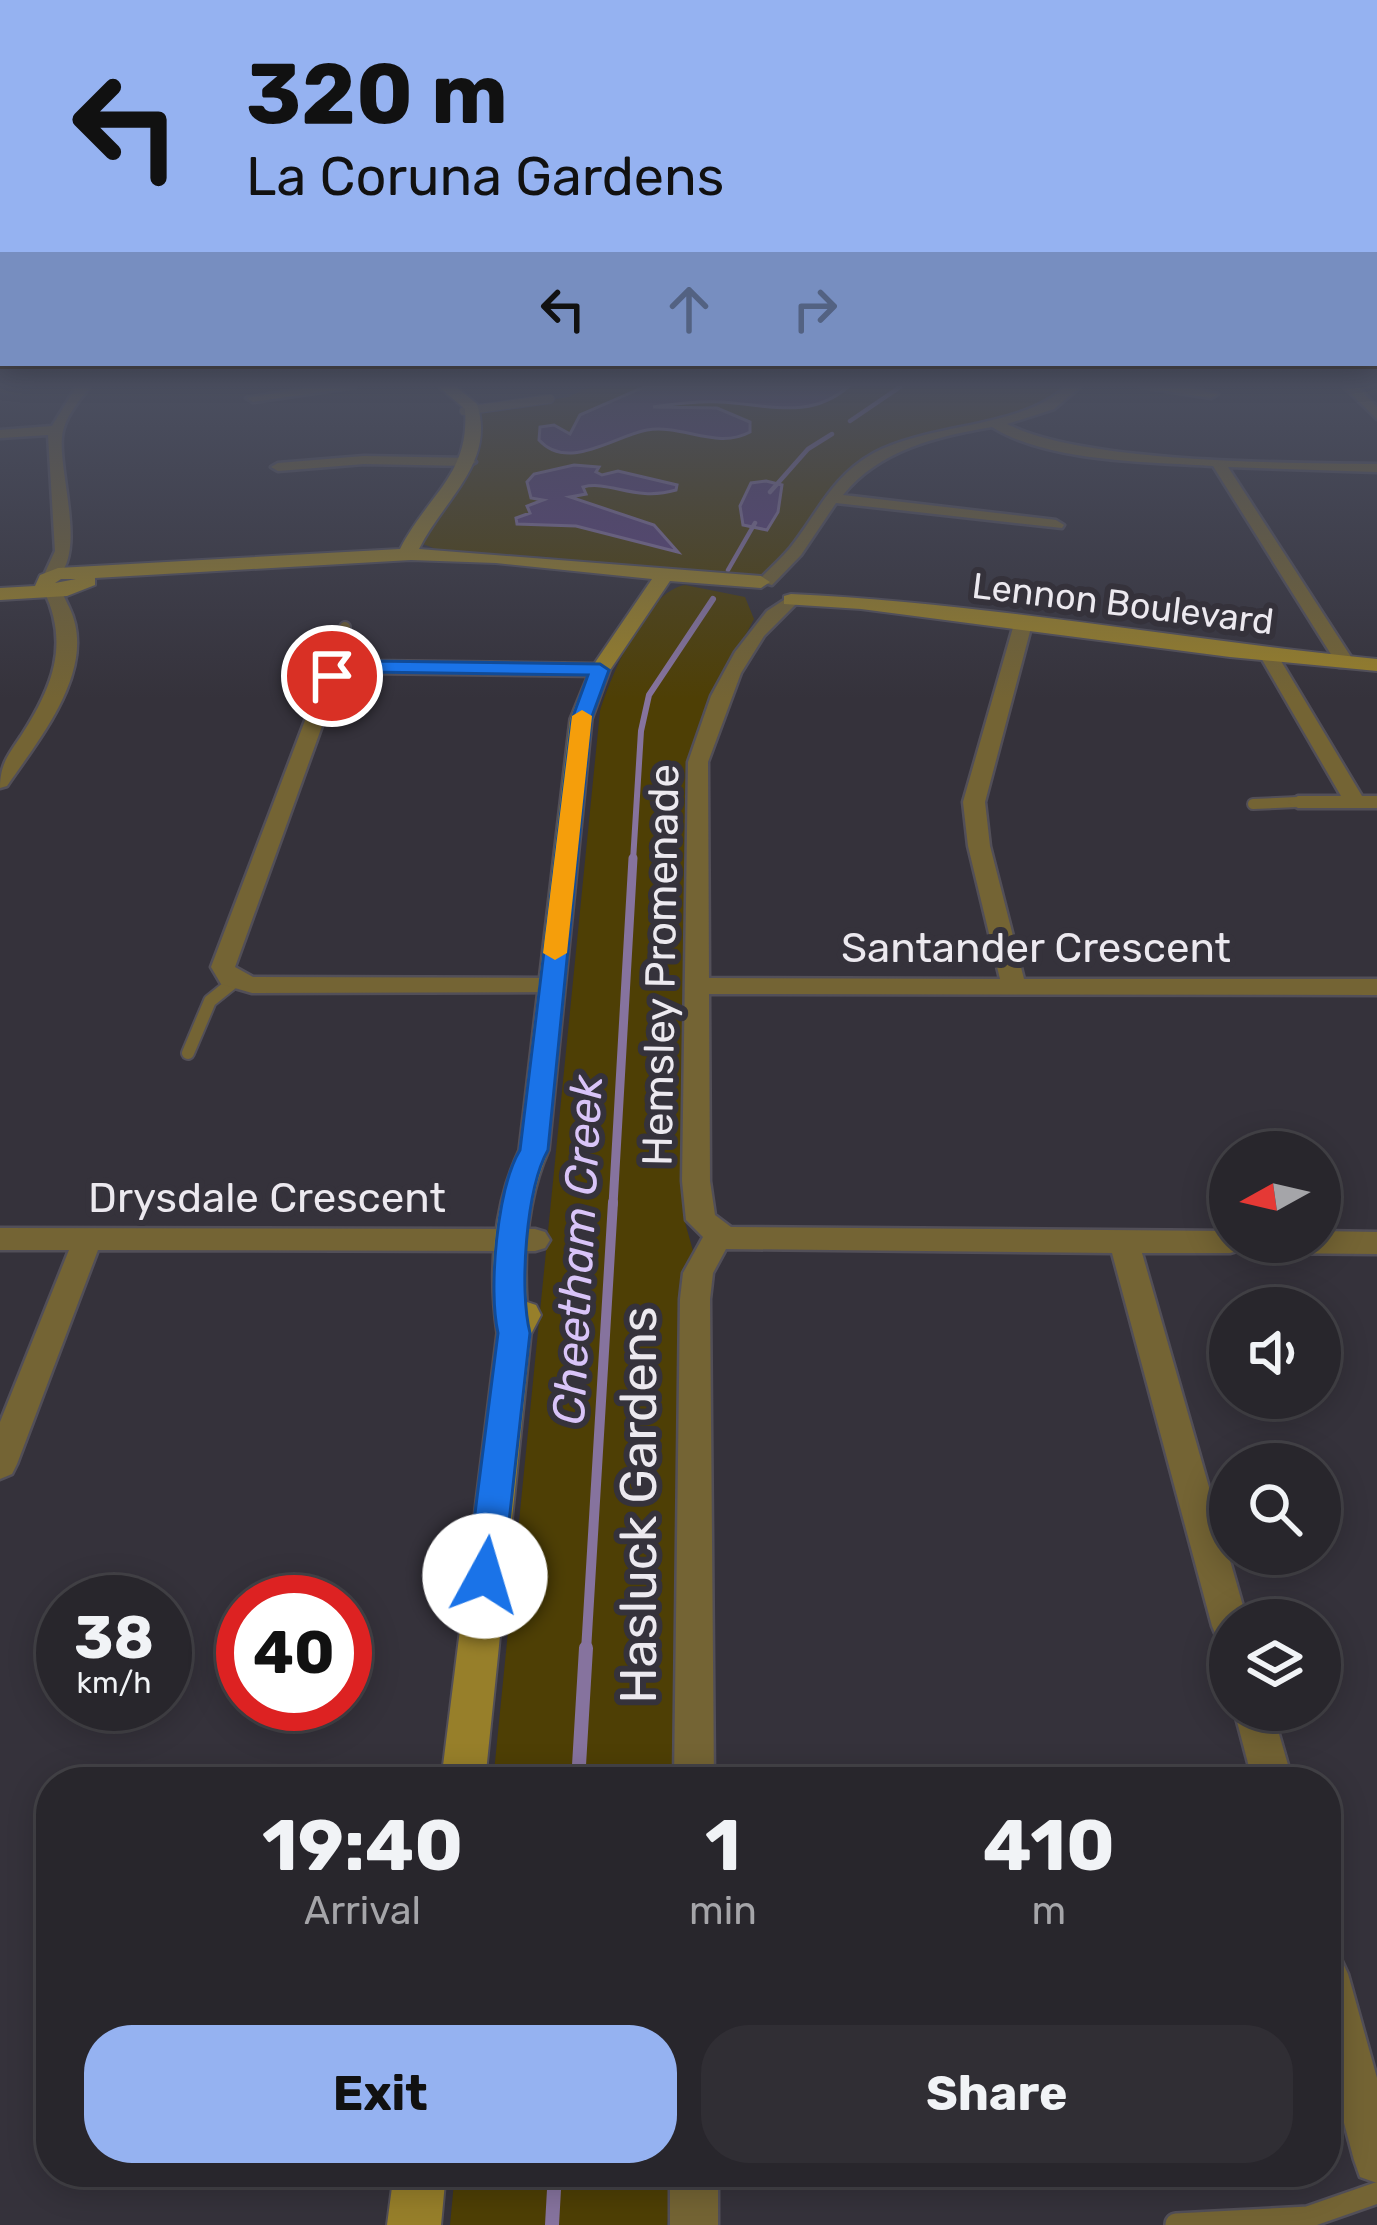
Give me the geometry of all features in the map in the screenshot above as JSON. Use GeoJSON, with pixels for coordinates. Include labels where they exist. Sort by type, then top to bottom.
{"type":"FeatureCollection","features":[{"type":"Feature","properties":{"kind":"street"},"geometry":{"type":"LineString","coordinates":[[60,491],[63,551],[51,584],[68,615]]}},
{"type":"Feature","properties":{"kind":"street"},"geometry":{"type":"LineString","coordinates":[[407,554],[447,491]]}},
{"type":"Feature","properties":{"kind":"street"},"geometry":{"type":"LineString","coordinates":[[760,629],[759,589],[797,555],[838,491]]}},
{"type":"Feature","properties":{"kind":"street"},"geometry":{"type":"LineString","coordinates":[[1234,491],[1346,663]]}},
{"type":"Feature","properties":{"kind":"street"},"geometry":{"type":"LineString","coordinates":[[830,498],[1052,516],[1065,546]]}},
{"type":"Feature","properties":{"kind":"street"},"geometry":{"type":"LineString","coordinates":[[63,551],[81,579]]}},
{"type":"Feature","properties":{"kind":"street"},"geometry":{"type":"LineString","coordinates":[[0,591],[160,569],[293,557],[407,554],[543,561],[759,589]]}},
{"type":"Feature","properties":{"kind":"street"},"geometry":{"type":"LineString","coordinates":[[794,593],[797,555]]}},
{"type":"Feature","properties":{"kind":"street"},"geometry":{"type":"LineString","coordinates":[[465,1767],[514,1333],[528,1307],[525,1240],[542,1164],[534,1150],[581,719],[600,670],[664,576]]}},
{"type":"Feature","properties":{"kind":"street"},"geometry":{"type":"LineString","coordinates":[[0,782],[63,674],[69,647],[68,615],[81,579]]}},
{"type":"Feature","properties":{"kind":"street","name":"Lennon Boulevard"},"geometry":{"type":"LineString","coordinates":[[759,589],[1269,656],[1377,665]]}},
{"type":"Feature","properties":{"kind":"street","name":"Hemsley Promenade"},"geometry":{"type":"LineString","coordinates":[[718,1234],[704,1224],[697,1205],[698,762],[711,720],[760,629],[794,593]]}},
{"type":"Feature","properties":{"kind":"street"},"geometry":{"type":"LineString","coordinates":[[1014,986],[979,846],[974,802],[1023,624]]}},
{"type":"Feature","properties":{"kind":"street"},"geometry":{"type":"LineString","coordinates":[[1269,656],[1366,802]]}},
{"type":"Feature","properties":{"kind":"street"},"geometry":{"type":"LineString","coordinates":[[552,986],[252,985],[225,974],[224,962],[327,685],[344,669],[600,670]]}},
{"type":"Feature","properties":{"kind":"street"},"geometry":{"type":"LineString","coordinates":[[1298,802],[1366,802]]}},
{"type":"Feature","properties":{"kind":"street","name":"Santander Crescent"},"geometry":{"type":"LineString","coordinates":[[696,986],[1377,987]]}},
{"type":"Feature","properties":{"kind":"street"},"geometry":{"type":"LineString","coordinates":[[718,1234],[740,1240],[1209,1242]]}},
{"type":"Feature","properties":{"kind":"street","name":"Hasluck Gardens"},"geometry":{"type":"LineString","coordinates":[[694,1767],[695,1298],[698,1273],[718,1234]]}},
{"type":"Feature","properties":{"kind":"street","name":"Drysdale Crescent"},"geometry":{"type":"LineString","coordinates":[[0,1239],[525,1240]]}},
{"type":"Feature","properties":{"kind":"street"},"geometry":{"type":"LineString","coordinates":[[0,1464],[88,1239]]}},
{"type":"Feature","properties":{"kind":"street"},"geometry":{"type":"LineString","coordinates":[[1124,1241],[1223,1599]]}},
{"type":"Feature","properties":{"kind":"street"},"geometry":{"type":"LineString","coordinates":[[1341,1243],[1377,1243]]}},
{"type":"Feature","properties":{"kind":"street"},"geometry":{"type":"LineString","coordinates":[[1259,1731],[1269,1767]]}},
{"type":"Feature","properties":{"kind":"street"},"geometry":{"type":"LineString","coordinates":[[1341,2028],[1377,2159]]}},
{"type":"Feature","properties":{"kind":"street"},"geometry":{"type":"LineString","coordinates":[[414,2225],[418,2187]]}},
{"type":"Feature","properties":{"kind":"street"},"geometry":{"type":"LineString","coordinates":[[694,2187],[694,2225]]}},
{"type":"Feature","properties":{"kind":"lane"},"geometry":{"type":"LineString","coordinates":[[344,669],[336,655],[345,626]]}},
{"type":"Feature","properties":{"kind":"lane"},"geometry":{"type":"LineString","coordinates":[[1253,804],[1298,802]]}},
{"type":"Feature","properties":{"kind":"lane"},"geometry":{"type":"LineString","coordinates":[[188,1053],[210,1001],[235,981]]}},
{"type":"Feature","properties":{"kind":"lane"},"geometry":{"type":"LineString","coordinates":[[1176,2224],[1323,2222],[1340,2219],[1377,2193]]}},
{"type":"Feature","properties":{"kind":"shaded area"},"geometry":{"type":"Polygon","coordinates":[[[458,491],[829,491],[786,560],[760,577],[718,578],[547,557],[441,551],[423,544],[458,491]]]}},
{"type":"Feature","properties":{"kind":"shaded area"},"geometry":{"type":"Polygon","coordinates":[[[529,491],[585,491],[570,497],[654,525],[678,552],[576,526],[517,524],[516,518],[530,513],[527,506],[543,500],[531,498],[529,491]]]}},
{"type":"Feature","properties":{"kind":"shaded area"},"geometry":{"type":"Polygon","coordinates":[[[747,491],[781,491],[778,512],[767,530],[743,525],[740,506],[747,491]]]}},
{"type":"Feature","properties":{"kind":"shaded area"},"geometry":{"type":"Polygon","coordinates":[[[685,585],[745,597],[754,619],[701,720],[686,788],[683,1215],[693,1251],[678,1767],[494,1767],[600,711],[632,637],[671,591],[685,585]]]}},
{"type":"Feature","properties":{"kind":"shaded area"},"geometry":{"type":"Polygon","coordinates":[[[454,2187],[672,2187],[667,2225],[450,2225],[454,2187]]]}},
{"type":"Feature","properties":{"kind":"waterway","name":"Cheetham Creek"},"geometry":{"type":"LineString","coordinates":[[728,570],[755,523]]}},
{"type":"Feature","properties":{"kind":"waterway","name":"Cheetham Creek"},"geometry":{"type":"LineString","coordinates":[[633,861],[641,731],[649,695],[713,599]]}},
{"type":"Feature","properties":{"kind":"waterway","name":"Cheetham Creek"},"geometry":{"type":"LineString","coordinates":[[613,1205],[633,858]]}},
{"type":"Feature","properties":{"kind":"waterway","name":"Cheetham Creek"},"geometry":{"type":"LineString","coordinates":[[586,1651],[613,1202]]}},
{"type":"Feature","properties":{"kind":"waterway","name":"Cheetham Creek"},"geometry":{"type":"LineString","coordinates":[[579,1767],[586,1648]]}},
{"type":"Feature","properties":{"kind":"waterway","name":"Cheetham Creek"},"geometry":{"type":"LineString","coordinates":[[552,2225],[554,2187]]}},
{"type":"Feature","properties":{"kind":"slow traffic"},"geometry":{"type":"LineString","coordinates":[[555,953],[582,716]]}},
{"type":"Feature","properties":{"kind":"route"},"geometry":{"type":"LineString","coordinates":[[332,676],[344,669],[368,667],[600,670],[581,719],[534,1150],[522,1170],[508,1306],[514,1333],[485,1576]]}}]}
